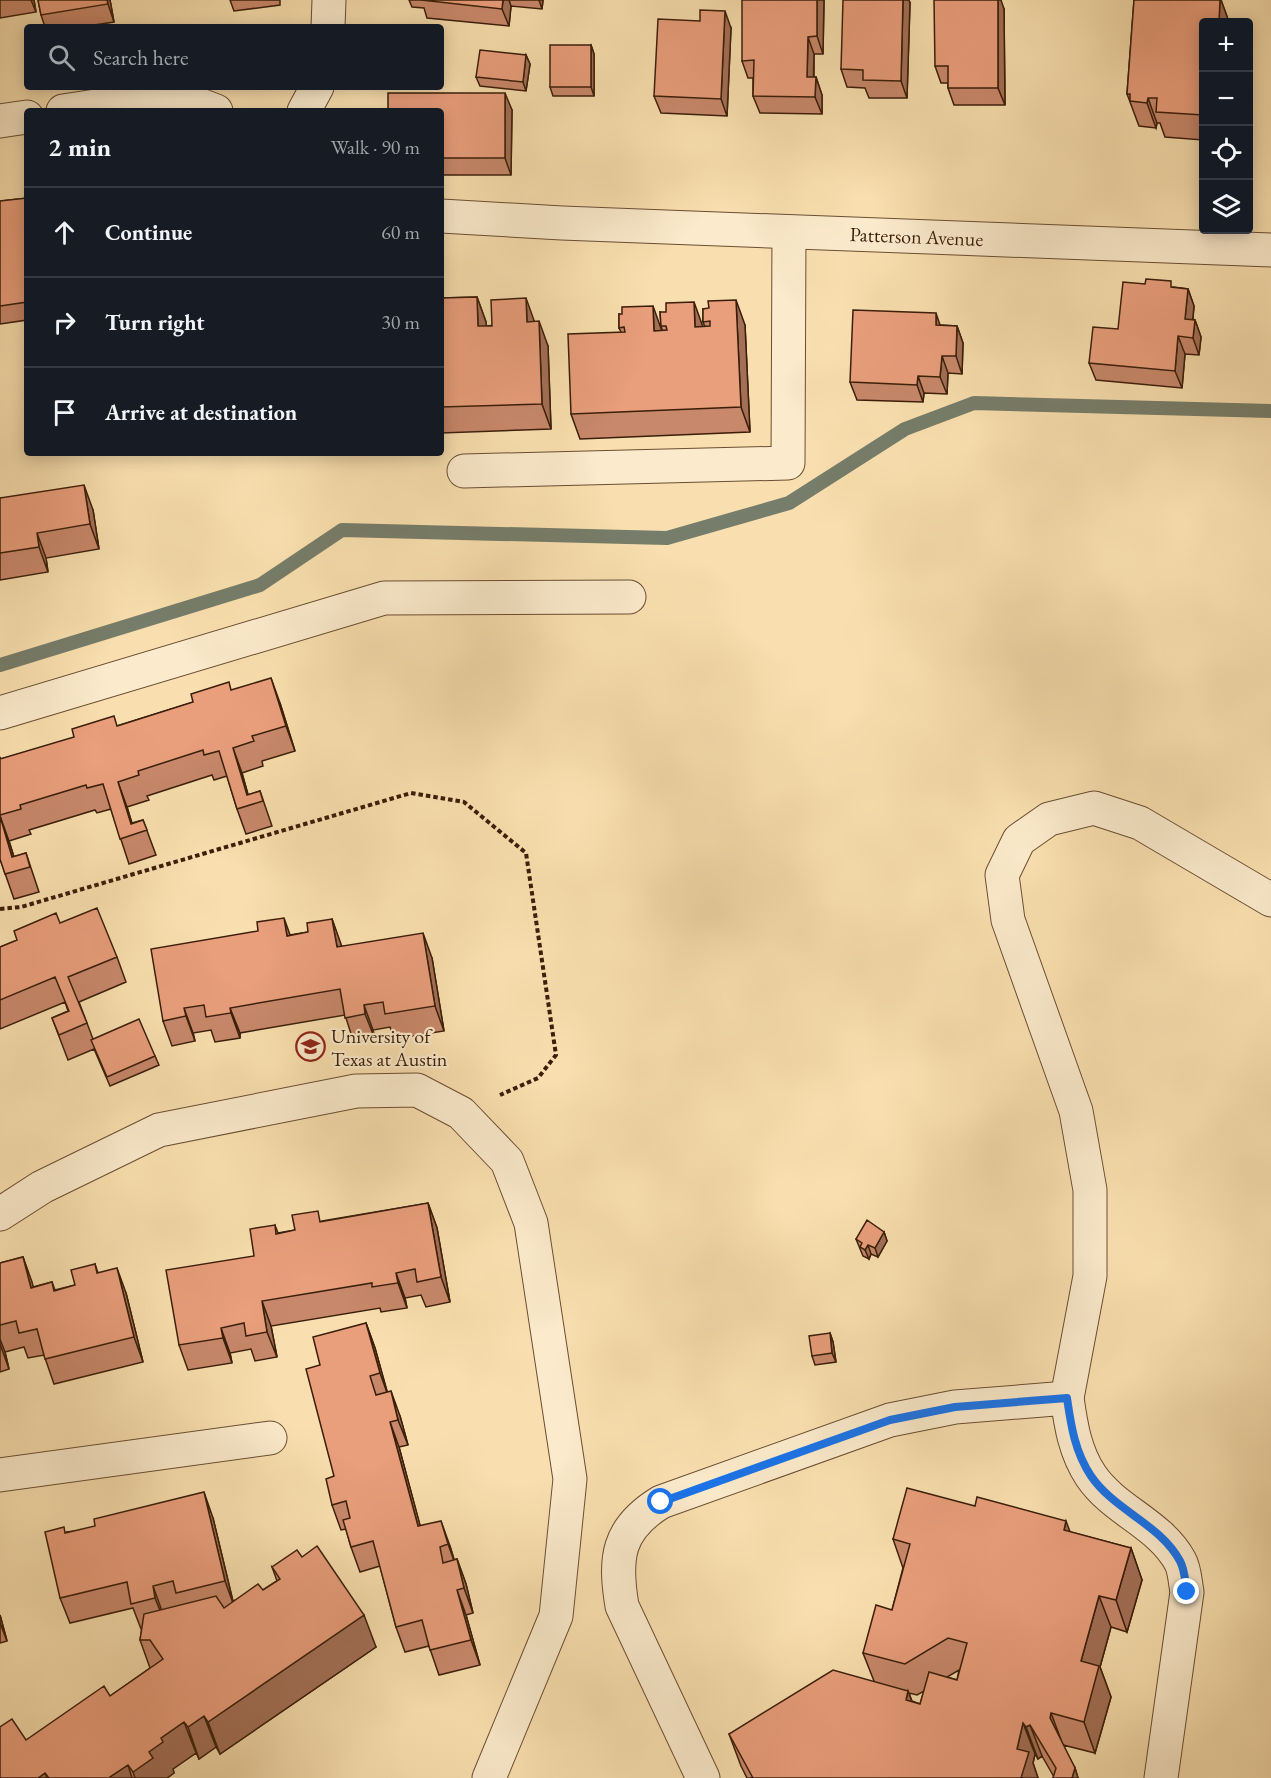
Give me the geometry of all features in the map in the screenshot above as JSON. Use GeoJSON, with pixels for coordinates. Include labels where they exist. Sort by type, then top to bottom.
{"type":"FeatureCollection","features":[{"type":"Feature","properties":{"kind":"street"},"geometry":{"type":"LineString","coordinates":[[328,24],[329,0]]}},
{"type":"Feature","properties":{"kind":"street"},"geometry":{"type":"LineString","coordinates":[[306,108],[315,90]]}},
{"type":"Feature","properties":{"kind":"street"},"geometry":{"type":"LineString","coordinates":[[82,108],[115,103],[208,108]]}},
{"type":"Feature","properties":{"kind":"street"},"geometry":{"type":"LineString","coordinates":[[0,121],[24,117]]}},
{"type":"Feature","properties":{"kind":"street","name":"Patterson Avenue"},"geometry":{"type":"LineString","coordinates":[[444,216],[562,223],[1271,250]]}},
{"type":"Feature","properties":{"kind":"street"},"geometry":{"type":"LineString","coordinates":[[464,471],[788,463],[789,232]]}},
{"type":"Feature","properties":{"kind":"street"},"geometry":{"type":"LineString","coordinates":[[0,713],[384,598],[628,597]]}},
{"type":"Feature","properties":{"kind":"street"},"geometry":{"type":"LineString","coordinates":[[1161,1778],[1187,1592],[1181,1563],[1166,1540],[1127,1512],[1092,1477],[1073,1440],[1067,1398],[1090,1276],[1090,1190],[1076,1111],[1008,920],[1002,875],[1019,840],[1049,819],[1094,808],[1140,823],[1271,900]]}},
{"type":"Feature","properties":{"kind":"street"},"geometry":{"type":"LineString","coordinates":[[0,1214],[42,1186],[159,1130],[356,1091],[417,1090],[461,1113],[507,1161],[531,1223],[570,1479],[556,1616],[489,1778]]}},
{"type":"Feature","properties":{"kind":"street"},"geometry":{"type":"LineString","coordinates":[[703,1778],[622,1606],[616,1575],[622,1542],[638,1516],[661,1502],[890,1420],[955,1407],[1067,1398]]}},
{"type":"Feature","properties":{"kind":"street"},"geometry":{"type":"LineString","coordinates":[[0,1475],[270,1438]]}},
{"type":"Feature","properties":{"kind":"path"},"geometry":{"type":"LineString","coordinates":[[0,909],[21,908],[411,793],[464,802],[526,853],[556,1055],[538,1078],[461,1113]]}},
{"type":"Feature","properties":{"kind":"building"},"geometry":{"type":"Polygon","coordinates":[[[38,0],[107,0],[108,4],[41,15],[38,0]]]}},
{"type":"Feature","properties":{"kind":"building"},"geometry":{"type":"Polygon","coordinates":[[[421,0],[503,0],[502,9],[421,0]]]}},
{"type":"Feature","properties":{"kind":"building"},"geometry":{"type":"Polygon","coordinates":[[[742,0],[817,0],[817,36],[808,37],[807,77],[816,77],[815,97],[753,96],[754,60],[742,61],[742,0]]]}},
{"type":"Feature","properties":{"kind":"building"},"geometry":{"type":"Polygon","coordinates":[[[843,0],[903,0],[901,81],[863,80],[863,70],[841,69],[843,0]]]}},
{"type":"Feature","properties":{"kind":"building"},"geometry":{"type":"Polygon","coordinates":[[[934,0],[998,0],[998,88],[948,88],[948,66],[935,66],[934,0]]]}},
{"type":"Feature","properties":{"kind":"building"},"geometry":{"type":"Polygon","coordinates":[[[1134,0],[1220,0],[1219,18],[1199,18],[1199,115],[1156,112],[1157,98],[1148,98],[1147,103],[1130,101],[1130,94],[1127,94],[1134,0]]]}},
{"type":"Feature","properties":{"kind":"building"},"geometry":{"type":"Polygon","coordinates":[[[700,10],[725,11],[721,99],[654,96],[658,19],[700,21],[700,10]]]}},
{"type":"Feature","properties":{"kind":"building"},"geometry":{"type":"Polygon","coordinates":[[[550,45],[591,45],[591,87],[550,87],[550,45]]]}},
{"type":"Feature","properties":{"kind":"building"},"geometry":{"type":"Polygon","coordinates":[[[480,50],[526,55],[523,82],[476,77],[480,50]]]}},
{"type":"Feature","properties":{"kind":"building"},"geometry":{"type":"Polygon","coordinates":[[[388,93],[505,93],[505,158],[444,158],[444,108],[388,108],[388,93]]]}},
{"type":"Feature","properties":{"kind":"building"},"geometry":{"type":"Polygon","coordinates":[[[24,198],[24,302],[0,306],[0,201],[24,198]]]}},
{"type":"Feature","properties":{"kind":"building"},"geometry":{"type":"Polygon","coordinates":[[[1146,279],[1171,281],[1171,287],[1188,289],[1185,319],[1195,320],[1193,338],[1178,336],[1175,371],[1089,363],[1093,327],[1118,329],[1123,282],[1145,284],[1146,279]]]}},
{"type":"Feature","properties":{"kind":"building"},"geometry":{"type":"Polygon","coordinates":[[[477,297],[478,326],[492,326],[491,300],[526,298],[527,322],[539,321],[542,404],[444,407],[444,298],[477,297]]]}},
{"type":"Feature","properties":{"kind":"building"},"geometry":{"type":"Polygon","coordinates":[[[736,300],[741,407],[571,414],[568,334],[625,332],[624,327],[619,328],[619,314],[622,314],[622,307],[653,306],[654,331],[667,330],[666,326],[661,326],[660,312],[666,312],[666,303],[694,302],[695,327],[710,326],[710,321],[703,322],[703,309],[709,308],[708,301],[736,300]]]}},
{"type":"Feature","properties":{"kind":"building"},"geometry":{"type":"Polygon","coordinates":[[[853,310],[936,313],[936,325],[957,326],[956,356],[942,356],[940,377],[918,376],[917,385],[850,382],[853,310]]]}},
{"type":"Feature","properties":{"kind":"building"},"geometry":{"type":"Polygon","coordinates":[[[84,485],[90,524],[37,533],[39,547],[0,553],[0,498],[84,485]]]}},
{"type":"Feature","properties":{"kind":"building"},"geometry":{"type":"Polygon","coordinates":[[[271,678],[286,726],[252,736],[254,741],[233,748],[247,795],[260,791],[263,801],[237,809],[219,751],[204,755],[203,750],[138,771],[139,775],[118,782],[131,824],[143,820],[147,830],[120,839],[103,784],[87,788],[86,785],[20,805],[21,809],[0,815],[0,759],[74,737],[72,729],[114,716],[117,726],[193,702],[191,694],[229,682],[231,690],[271,678]]]}},
{"type":"Feature","properties":{"kind":"building"},"geometry":{"type":"Polygon","coordinates":[[[0,816],[12,857],[26,853],[30,867],[5,874],[0,859],[0,816]]]}},
{"type":"Feature","properties":{"kind":"building"},"geometry":{"type":"Polygon","coordinates":[[[97,908],[117,957],[68,977],[87,1023],[59,1035],[52,1018],[69,1011],[55,977],[0,1000],[0,947],[17,940],[14,931],[56,913],[60,923],[97,908]]]}},
{"type":"Feature","properties":{"kind":"building"},"geometry":{"type":"Polygon","coordinates":[[[284,918],[287,936],[308,932],[307,923],[332,919],[337,947],[423,933],[435,1006],[385,1014],[383,1002],[364,1005],[365,1014],[345,1018],[340,989],[230,1008],[231,1013],[206,1017],[204,1005],[184,1008],[186,1016],[163,1021],[151,949],[258,931],[257,922],[284,918]]]}},
{"type":"Feature","properties":{"kind":"building"},"geometry":{"type":"Polygon","coordinates":[[[139,1019],[155,1056],[107,1077],[91,1040],[139,1019]]]}},
{"type":"Feature","properties":{"kind":"building"},"geometry":{"type":"Polygon","coordinates":[[[428,1203],[441,1277],[417,1282],[415,1269],[396,1273],[398,1283],[372,1287],[372,1283],[262,1301],[267,1332],[246,1336],[244,1323],[221,1328],[223,1338],[179,1345],[166,1270],[254,1256],[250,1229],[275,1225],[276,1234],[295,1230],[292,1215],[318,1211],[320,1222],[428,1203]]]}},
{"type":"Feature","properties":{"kind":"building"},"geometry":{"type":"Polygon","coordinates":[[[867,1220],[884,1232],[875,1248],[868,1245],[865,1250],[860,1247],[862,1243],[856,1239],[867,1220]]]}},
{"type":"Feature","properties":{"kind":"building"},"geometry":{"type":"Polygon","coordinates":[[[23,1257],[31,1288],[52,1282],[54,1291],[75,1285],[71,1270],[95,1264],[97,1273],[117,1268],[134,1337],[45,1359],[37,1329],[19,1333],[16,1321],[0,1325],[0,1263],[23,1257]]]}},
{"type":"Feature","properties":{"kind":"building"},"geometry":{"type":"Polygon","coordinates":[[[366,1323],[380,1373],[370,1376],[376,1395],[391,1391],[398,1420],[390,1422],[418,1526],[441,1521],[448,1544],[440,1547],[443,1563],[457,1559],[464,1588],[457,1590],[471,1640],[430,1650],[422,1620],[396,1627],[373,1541],[351,1547],[343,1520],[350,1518],[346,1501],[332,1505],[326,1479],[334,1476],[306,1369],[320,1365],[313,1337],[366,1323]]]}},
{"type":"Feature","properties":{"kind":"building"},"geometry":{"type":"Polygon","coordinates":[[[830,1333],[832,1353],[812,1356],[809,1336],[830,1333]]]}},
{"type":"Feature","properties":{"kind":"building"},"geometry":{"type":"Polygon","coordinates":[[[907,1488],[975,1506],[977,1497],[1066,1521],[1064,1530],[1131,1548],[1116,1600],[1099,1596],[1081,1661],[1099,1666],[1084,1722],[1051,1713],[1050,1718],[1075,1768],[1072,1778],[1053,1778],[1056,1768],[1030,1725],[1026,1727],[1023,1723],[1017,1749],[1029,1752],[1021,1778],[753,1778],[729,1734],[833,1670],[908,1691],[906,1700],[920,1704],[929,1672],[957,1680],[967,1643],[948,1638],[905,1664],[863,1653],[876,1605],[892,1610],[910,1544],[893,1539],[907,1488]]]}},
{"type":"Feature","properties":{"kind":"building"},"geometry":{"type":"Polygon","coordinates":[[[204,1492],[225,1581],[176,1593],[173,1581],[153,1586],[155,1598],[131,1604],[127,1582],[60,1598],[45,1532],[64,1527],[65,1533],[95,1526],[94,1519],[204,1492]]]}},
{"type":"Feature","properties":{"kind":"building"},"geometry":{"type":"Polygon","coordinates":[[[317,1546],[364,1615],[208,1722],[204,1716],[188,1727],[184,1722],[161,1738],[163,1742],[149,1752],[153,1758],[133,1772],[128,1765],[110,1778],[49,1778],[45,1773],[38,1778],[0,1778],[0,1727],[12,1719],[26,1740],[104,1686],[110,1696],[163,1659],[150,1640],[140,1640],[144,1614],[216,1596],[224,1608],[258,1584],[263,1590],[280,1579],[272,1567],[297,1550],[302,1557],[317,1546]]]}},
{"type":"Feature","properties":{"kind":"waterway"},"geometry":{"type":"LineString","coordinates":[[0,665],[260,585],[342,530],[667,538],[789,503],[905,429],[974,403],[1271,411]]}},
{"type":"Feature","properties":{"kind":"place","name":"University of Texas at Austin"},"geometry":{"type":"Point","coordinates":[310,1047]}},
{"type":"Feature","properties":{"kind":"route"},"geometry":{"type":"LineString","coordinates":[[661,1502],[890,1420],[955,1407],[1067,1398],[1073,1440],[1092,1477],[1127,1512],[1166,1540],[1181,1563],[1187,1592]]}}]}
